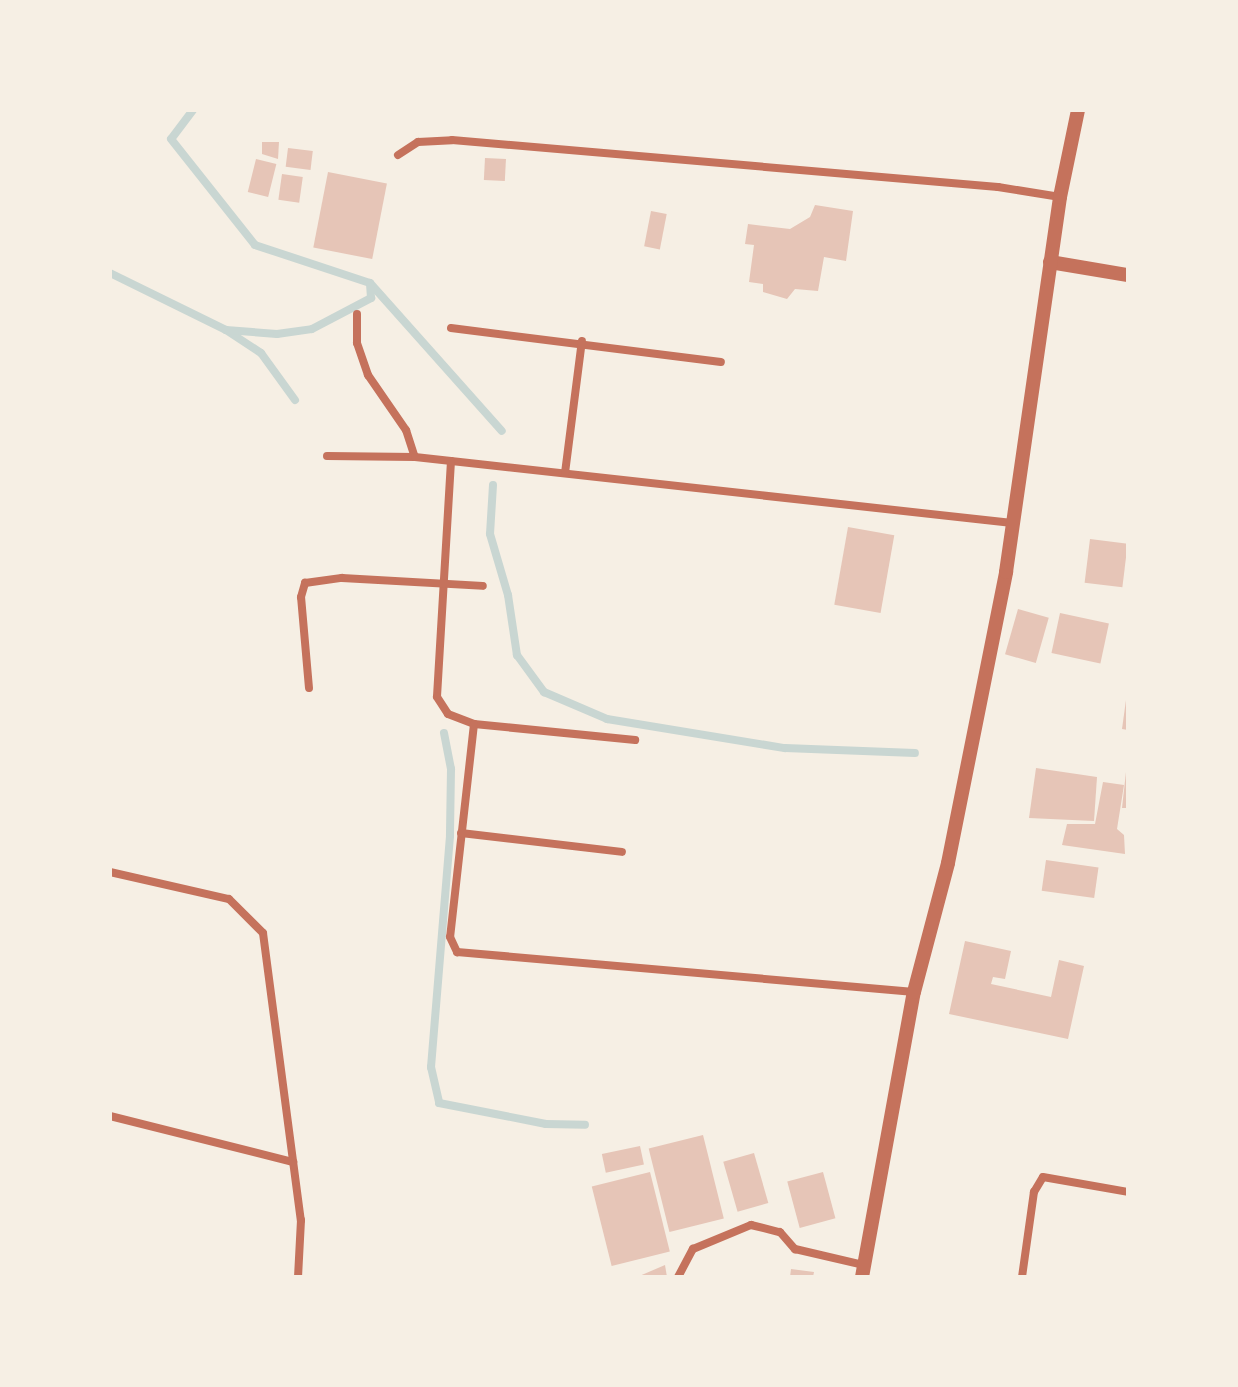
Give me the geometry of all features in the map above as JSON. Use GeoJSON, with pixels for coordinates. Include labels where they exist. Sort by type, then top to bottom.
{"type":"FeatureCollection","features":[{"type":"Feature","properties":{"kind":"street"},"geometry":{"type":"LineString","coordinates":[[678,1277],[693,1249],[751,1225],[780,1232],[795,1249],[863,1271],[914,992],[972,747],[1012,523],[1060,197],[1078,110]]}},
{"type":"Feature","properties":{"kind":"street"},"geometry":{"type":"LineString","coordinates":[[398,155],[418,142],[442,140],[998,187],[1060,197]]}},
{"type":"Feature","properties":{"kind":"street"},"geometry":{"type":"LineString","coordinates":[[1050,262],[1128,275]]}},
{"type":"Feature","properties":{"kind":"street"},"geometry":{"type":"LineString","coordinates":[[357,314],[357,343],[368,375],[406,430],[415,457]]}},
{"type":"Feature","properties":{"kind":"street"},"geometry":{"type":"LineString","coordinates":[[451,328],[582,341],[721,362]]}},
{"type":"Feature","properties":{"kind":"street"},"geometry":{"type":"LineString","coordinates":[[565,473],[582,341]]}},
{"type":"Feature","properties":{"kind":"street"},"geometry":{"type":"LineString","coordinates":[[327,456],[415,457],[1012,523]]}},
{"type":"Feature","properties":{"kind":"street"},"geometry":{"type":"LineString","coordinates":[[451,461],[441,580],[437,697],[448,714],[474,724],[635,740]]}},
{"type":"Feature","properties":{"kind":"street"},"geometry":{"type":"LineString","coordinates":[[309,688],[301,597],[305,583],[322,578],[441,580],[483,586]]}},
{"type":"Feature","properties":{"kind":"street"},"geometry":{"type":"LineString","coordinates":[[474,724],[450,937],[457,952],[914,992]]}},
{"type":"Feature","properties":{"kind":"street"},"geometry":{"type":"LineString","coordinates":[[461,833],[622,852]]}},
{"type":"Feature","properties":{"kind":"street"},"geometry":{"type":"LineString","coordinates":[[110,872],[229,899],[263,933],[301,1220],[298,1277]]}},
{"type":"Feature","properties":{"kind":"street"},"geometry":{"type":"LineString","coordinates":[[110,1116],[293,1162]]}},
{"type":"Feature","properties":{"kind":"street"},"geometry":{"type":"LineString","coordinates":[[1022,1277],[1034,1192],[1043,1177],[1128,1192]]}},
{"type":"Feature","properties":{"kind":"building"},"geometry":{"type":"Polygon","coordinates":[[[262,142],[279,142],[278,159],[262,154],[262,142]]]}},
{"type":"Feature","properties":{"kind":"building"},"geometry":{"type":"Polygon","coordinates":[[[288,148],[313,151],[310,170],[286,167],[288,148]]]}},
{"type":"Feature","properties":{"kind":"building"},"geometry":{"type":"Polygon","coordinates":[[[485,158],[506,159],[505,181],[484,180],[485,158]]]}},
{"type":"Feature","properties":{"kind":"building"},"geometry":{"type":"Polygon","coordinates":[[[256,159],[276,164],[268,197],[248,192],[256,159]]]}},
{"type":"Feature","properties":{"kind":"building"},"geometry":{"type":"Polygon","coordinates":[[[328,172],[387,183],[372,259],[313,248],[328,172]]]}},
{"type":"Feature","properties":{"kind":"building"},"geometry":{"type":"Polygon","coordinates":[[[282,174],[303,177],[299,203],[278,200],[282,174]]]}},
{"type":"Feature","properties":{"kind":"building"},"geometry":{"type":"Polygon","coordinates":[[[815,205],[853,211],[846,261],[824,257],[818,291],[795,289],[787,299],[763,292],[763,284],[749,282],[754,245],[745,244],[748,224],[790,229],[810,217],[815,205]]]}},
{"type":"Feature","properties":{"kind":"building"},"geometry":{"type":"Polygon","coordinates":[[[651,211],[667,214],[660,249],[644,246],[651,211]]]}},
{"type":"Feature","properties":{"kind":"building"},"geometry":{"type":"Polygon","coordinates":[[[848,527],[894,535],[881,613],[834,605],[848,527]]]}},
{"type":"Feature","properties":{"kind":"building"},"geometry":{"type":"Polygon","coordinates":[[[1090,539],[1128,544],[1122,587],[1085,583],[1090,539]]]}},
{"type":"Feature","properties":{"kind":"building"},"geometry":{"type":"Polygon","coordinates":[[[1018,609],[1049,618],[1036,663],[1005,654],[1018,609]]]}},
{"type":"Feature","properties":{"kind":"building"},"geometry":{"type":"Polygon","coordinates":[[[1060,613],[1109,623],[1100,663],[1051,653],[1060,613]]]}},
{"type":"Feature","properties":{"kind":"building"},"geometry":{"type":"Polygon","coordinates":[[[1128,700],[1128,730],[1122,729],[1128,700]]]}},
{"type":"Feature","properties":{"kind":"building"},"geometry":{"type":"Polygon","coordinates":[[[1036,768],[1097,777],[1094,821],[1029,818],[1036,768]]]}},
{"type":"Feature","properties":{"kind":"building"},"geometry":{"type":"Polygon","coordinates":[[[1126,772],[1128,808],[1122,808],[1126,772]]]}},
{"type":"Feature","properties":{"kind":"building"},"geometry":{"type":"Polygon","coordinates":[[[1103,782],[1124,785],[1117,829],[1124,835],[1125,854],[1062,845],[1067,824],[1095,824],[1103,782]]]}},
{"type":"Feature","properties":{"kind":"building"},"geometry":{"type":"Polygon","coordinates":[[[1046,860],[1098,867],[1094,898],[1042,891],[1046,860]]]}},
{"type":"Feature","properties":{"kind":"building"},"geometry":{"type":"Polygon","coordinates":[[[965,941],[1011,951],[1005,979],[993,977],[991,984],[1051,997],[1059,960],[1084,966],[1068,1039],[949,1014],[965,941]]]}},
{"type":"Feature","properties":{"kind":"building"},"geometry":{"type":"Polygon","coordinates":[[[703,1135],[724,1218],[669,1232],[649,1149],[703,1135]]]}},
{"type":"Feature","properties":{"kind":"building"},"geometry":{"type":"Polygon","coordinates":[[[640,1146],[644,1165],[606,1173],[602,1154],[640,1146]]]}},
{"type":"Feature","properties":{"kind":"building"},"geometry":{"type":"Polygon","coordinates":[[[754,1153],[768,1203],[738,1212],[723,1162],[754,1153]]]}},
{"type":"Feature","properties":{"kind":"building"},"geometry":{"type":"Polygon","coordinates":[[[650,1172],[670,1252],[612,1266],[592,1187],[650,1172]]]}},
{"type":"Feature","properties":{"kind":"building"},"geometry":{"type":"Polygon","coordinates":[[[823,1172],[835,1218],[800,1228],[787,1182],[823,1172]]]}},
{"type":"Feature","properties":{"kind":"building"},"geometry":{"type":"Polygon","coordinates":[[[665,1265],[667,1277],[637,1277],[665,1265]]]}},
{"type":"Feature","properties":{"kind":"building"},"geometry":{"type":"Polygon","coordinates":[[[791,1269],[814,1272],[813,1277],[790,1277],[791,1269]]]}},
{"type":"Feature","properties":{"kind":"waterway"},"geometry":{"type":"LineString","coordinates":[[193,110],[171,139],[255,245],[370,283],[502,431]]}},
{"type":"Feature","properties":{"kind":"waterway"},"geometry":{"type":"LineString","coordinates":[[110,273],[226,330],[261,353],[295,400]]}},
{"type":"Feature","properties":{"kind":"waterway"},"geometry":{"type":"LineString","coordinates":[[226,330],[277,334],[312,329],[371,298],[370,283]]}},
{"type":"Feature","properties":{"kind":"waterway"},"geometry":{"type":"LineString","coordinates":[[493,485],[490,534],[508,595],[517,655],[544,692],[607,719],[785,748],[915,753]]}},
{"type":"Feature","properties":{"kind":"waterway"},"geometry":{"type":"LineString","coordinates":[[444,733],[451,769],[450,836],[431,1067],[439,1103],[546,1124],[585,1125]]}}]}
